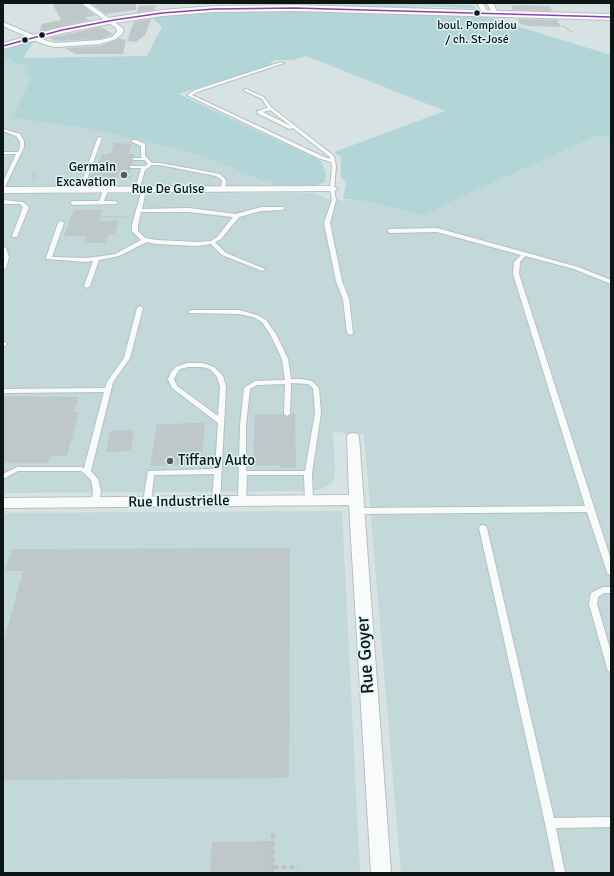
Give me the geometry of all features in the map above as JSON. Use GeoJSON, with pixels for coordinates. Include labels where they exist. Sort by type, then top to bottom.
{"type":"FeatureCollection","features":[{"type":"Feature","properties":{"kind":"street"},"geometry":{"type":"LineString","coordinates":[[3,24],[49,44],[59,46],[104,41],[116,36],[121,31],[118,27],[84,3]]}},
{"type":"Feature","properties":{"kind":"street"},"geometry":{"type":"LineString","coordinates":[[480,3],[484,13]]}},
{"type":"Feature","properties":{"kind":"street"},"geometry":{"type":"LineString","coordinates":[[490,3],[495,14]]}},
{"type":"Feature","properties":{"kind":"street"},"geometry":{"type":"LineString","coordinates":[[3,46],[34,37],[108,20],[177,12],[241,8],[611,17]]}},
{"type":"Feature","properties":{"kind":"street","name":"Rue De Guise"},"geometry":{"type":"LineString","coordinates":[[3,189],[332,189]]}},
{"type":"Feature","properties":{"kind":"street","name":"Rue Goyer"},"geometry":{"type":"LineString","coordinates":[[354,437],[356,506],[381,873]]}},
{"type":"Feature","properties":{"kind":"street","name":"Rue Industrielle"},"geometry":{"type":"LineString","coordinates":[[3,503],[309,501],[356,506]]}},
{"type":"Feature","properties":{"kind":"lane"},"geometry":{"type":"LineString","coordinates":[[282,63],[192,92],[189,95],[320,157],[333,161]]}},
{"type":"Feature","properties":{"kind":"lane"},"geometry":{"type":"LineString","coordinates":[[245,90],[263,98],[271,109],[330,154],[333,161],[332,189],[334,200],[326,223],[339,281],[346,298],[350,333]]}},
{"type":"Feature","properties":{"kind":"lane"},"geometry":{"type":"LineString","coordinates":[[271,109],[259,112],[304,134]]}},
{"type":"Feature","properties":{"kind":"lane"},"geometry":{"type":"LineString","coordinates":[[3,130],[18,135],[21,138],[22,147],[6,175],[3,189]]}},
{"type":"Feature","properties":{"kind":"lane"},"geometry":{"type":"LineString","coordinates":[[81,190],[91,169],[92,160],[100,138]]}},
{"type":"Feature","properties":{"kind":"lane"},"geometry":{"type":"LineString","coordinates":[[134,141],[144,147],[143,156],[150,164]]}},
{"type":"Feature","properties":{"kind":"lane"},"geometry":{"type":"LineString","coordinates":[[3,153],[19,153]]}},
{"type":"Feature","properties":{"kind":"lane"},"geometry":{"type":"LineString","coordinates":[[134,159],[145,159]]}},
{"type":"Feature","properties":{"kind":"lane"},"geometry":{"type":"LineString","coordinates":[[92,160],[98,160]]}},
{"type":"Feature","properties":{"kind":"lane"},"geometry":{"type":"LineString","coordinates":[[131,167],[144,167],[150,164],[164,164],[214,174],[224,180],[224,190]]}},
{"type":"Feature","properties":{"kind":"lane"},"geometry":{"type":"LineString","coordinates":[[144,167],[141,171],[135,231],[140,237],[146,240],[170,242],[212,242],[223,234],[237,216]]}},
{"type":"Feature","properties":{"kind":"lane"},"geometry":{"type":"LineString","coordinates":[[102,203],[106,190]]}},
{"type":"Feature","properties":{"kind":"lane"},"geometry":{"type":"LineString","coordinates":[[3,202],[21,203],[26,207],[15,236]]}},
{"type":"Feature","properties":{"kind":"lane"},"geometry":{"type":"LineString","coordinates":[[73,203],[116,203]]}},
{"type":"Feature","properties":{"kind":"lane"},"geometry":{"type":"LineString","coordinates":[[138,210],[183,210],[237,216],[254,210],[282,208]]}},
{"type":"Feature","properties":{"kind":"lane"},"geometry":{"type":"LineString","coordinates":[[61,223],[49,258],[96,260],[117,255],[146,240]]}},
{"type":"Feature","properties":{"kind":"lane"},"geometry":{"type":"LineString","coordinates":[[390,231],[437,230],[576,268],[611,282]]}},
{"type":"Feature","properties":{"kind":"lane"},"geometry":{"type":"LineString","coordinates":[[212,242],[224,254],[262,269]]}},
{"type":"Feature","properties":{"kind":"lane"},"geometry":{"type":"LineString","coordinates":[[3,248],[6,257],[3,268]]}},
{"type":"Feature","properties":{"kind":"lane"},"geometry":{"type":"LineString","coordinates":[[524,254],[517,262],[516,274],[611,572]]}},
{"type":"Feature","properties":{"kind":"lane"},"geometry":{"type":"LineString","coordinates":[[87,286],[96,260]]}},
{"type":"Feature","properties":{"kind":"lane"},"geometry":{"type":"LineString","coordinates":[[87,471],[108,390],[115,373],[127,358],[140,308]]}},
{"type":"Feature","properties":{"kind":"lane"},"geometry":{"type":"LineString","coordinates":[[191,312],[239,312],[259,318],[268,325],[285,359],[288,381],[287,414]]}},
{"type":"Feature","properties":{"kind":"lane"},"geometry":{"type":"LineString","coordinates":[[216,501],[218,472],[221,422],[223,387],[220,376],[212,368],[203,365],[187,365],[178,368],[174,372],[171,379],[174,387],[221,422]]}},
{"type":"Feature","properties":{"kind":"lane"},"geometry":{"type":"LineString","coordinates":[[242,501],[243,425],[247,388],[249,385],[256,383],[288,381],[310,382],[316,388],[318,413],[308,473],[309,501]]}},
{"type":"Feature","properties":{"kind":"lane"},"geometry":{"type":"LineString","coordinates":[[3,391],[108,390]]}},
{"type":"Feature","properties":{"kind":"lane"},"geometry":{"type":"LineString","coordinates":[[3,477],[17,469],[81,469],[87,471],[94,479],[97,486],[96,502]]}},
{"type":"Feature","properties":{"kind":"lane"},"geometry":{"type":"LineString","coordinates":[[147,502],[151,473],[160,469],[218,472]]}},
{"type":"Feature","properties":{"kind":"lane"},"geometry":{"type":"LineString","coordinates":[[243,473],[308,473]]}},
{"type":"Feature","properties":{"kind":"lane"},"geometry":{"type":"LineString","coordinates":[[356,506],[590,509]]}},
{"type":"Feature","properties":{"kind":"lane"},"geometry":{"type":"LineString","coordinates":[[483,528],[560,873]]}},
{"type":"Feature","properties":{"kind":"lane"},"geometry":{"type":"LineString","coordinates":[[611,590],[603,590],[594,595],[593,604],[611,668]]}},
{"type":"Feature","properties":{"kind":"lane"},"geometry":{"type":"LineString","coordinates":[[550,823],[611,822]]}},
{"type":"Feature","properties":{"kind":"path"},"geometry":{"type":"LineString","coordinates":[[562,24],[572,32]]}},
{"type":"Feature","properties":{"kind":"path"},"geometry":{"type":"LineString","coordinates":[[31,174],[36,174],[33,181]]}},
{"type":"Feature","properties":{"kind":"path"},"geometry":{"type":"LineString","coordinates":[[123,178],[131,177]]}},
{"type":"Feature","properties":{"kind":"path"},"geometry":{"type":"LineString","coordinates":[[101,217],[116,217]]}},
{"type":"Feature","properties":{"kind":"path"},"geometry":{"type":"LineString","coordinates":[[273,833],[273,873]]}},
{"type":"Feature","properties":{"kind":"path"},"geometry":{"type":"LineString","coordinates":[[273,867],[298,867]]}},
{"type":"Feature","properties":{"kind":"shaded area"},"geometry":{"type":"Polygon","coordinates":[[[265,3],[409,3],[472,5],[478,9],[406,6],[473,11],[264,6],[269,5],[265,3]]]}},
{"type":"Feature","properties":{"kind":"shaded area"},"geometry":{"type":"Polygon","coordinates":[[[265,9],[486,15],[487,17],[611,55],[611,139],[599,135],[452,201],[424,216],[364,201],[343,199],[346,182],[341,177],[341,157],[334,152],[445,111],[306,56],[293,60],[275,60],[266,67],[179,94],[321,161],[326,173],[325,182],[314,186],[275,186],[272,181],[262,181],[230,167],[183,150],[86,128],[11,118],[33,75],[26,74],[29,66],[18,64],[3,56],[3,47],[34,41],[23,58],[147,56],[162,27],[150,16],[174,13],[265,9]]]}},
{"type":"Feature","properties":{"kind":"shaded area"},"geometry":{"type":"Polygon","coordinates":[[[3,56],[30,66],[33,75],[11,118],[86,128],[183,150],[230,167],[262,181],[272,181],[275,186],[3,187],[3,56]]]}},
{"type":"Feature","properties":{"kind":"shaded area"},"geometry":{"type":"Polygon","coordinates":[[[599,135],[611,139],[611,873],[401,873],[364,434],[333,432],[335,472],[333,482],[321,489],[311,491],[3,493],[3,194],[311,193],[323,196],[326,199],[364,201],[424,216],[452,201],[599,135]]]}},
{"type":"Feature","properties":{"kind":"shaded area"},"geometry":{"type":"Polygon","coordinates":[[[342,511],[360,873],[3,873],[3,513],[342,511]]]}},
{"type":"Feature","properties":{"kind":"building"},"geometry":{"type":"Polygon","coordinates":[[[52,3],[80,3],[96,16],[84,17],[89,20],[39,32],[42,24],[61,20],[52,3]]]}},
{"type":"Feature","properties":{"kind":"building"},"geometry":{"type":"Polygon","coordinates":[[[91,3],[136,3],[136,10],[106,14],[91,3]]]}},
{"type":"Feature","properties":{"kind":"building"},"geometry":{"type":"Polygon","coordinates":[[[156,5],[154,10],[137,12],[139,6],[156,5]]]}},
{"type":"Feature","properties":{"kind":"building"},"geometry":{"type":"Polygon","coordinates":[[[511,6],[550,6],[552,11],[513,10],[511,6]]]}},
{"type":"Feature","properties":{"kind":"building"},"geometry":{"type":"Polygon","coordinates":[[[151,19],[145,35],[136,42],[127,41],[134,22],[151,19]]]}},
{"type":"Feature","properties":{"kind":"building"},"geometry":{"type":"Polygon","coordinates":[[[518,19],[557,20],[561,27],[529,26],[520,24],[518,19]]]}},
{"type":"Feature","properties":{"kind":"building"},"geometry":{"type":"Polygon","coordinates":[[[101,27],[113,34],[100,39],[55,41],[49,38],[101,27]]]}},
{"type":"Feature","properties":{"kind":"building"},"geometry":{"type":"Polygon","coordinates":[[[120,38],[126,41],[123,54],[75,54],[65,48],[100,46],[120,38]]]}},
{"type":"Feature","properties":{"kind":"building"},"geometry":{"type":"Polygon","coordinates":[[[114,143],[132,144],[128,154],[135,154],[131,158],[133,161],[132,164],[128,166],[131,169],[128,177],[90,178],[102,154],[110,154],[114,143]]]}},
{"type":"Feature","properties":{"kind":"building"},"geometry":{"type":"Polygon","coordinates":[[[74,210],[103,210],[100,221],[119,220],[115,235],[108,235],[106,243],[84,243],[86,236],[64,236],[74,210]]]}},
{"type":"Feature","properties":{"kind":"building"},"geometry":{"type":"Polygon","coordinates":[[[3,396],[79,397],[74,412],[79,412],[67,456],[50,456],[48,463],[3,463],[3,396]]]}},
{"type":"Feature","properties":{"kind":"building"},"geometry":{"type":"Polygon","coordinates":[[[292,413],[295,413],[296,468],[280,468],[280,465],[253,466],[255,414],[283,414],[288,417],[292,413]]]}},
{"type":"Feature","properties":{"kind":"building"},"geometry":{"type":"Polygon","coordinates":[[[205,423],[201,465],[150,466],[157,424],[205,423]]]}},
{"type":"Feature","properties":{"kind":"building"},"geometry":{"type":"Polygon","coordinates":[[[134,430],[131,451],[106,452],[110,431],[134,430]]]}},
{"type":"Feature","properties":{"kind":"building"},"geometry":{"type":"Polygon","coordinates":[[[290,548],[289,778],[3,780],[3,644],[23,571],[5,571],[12,549],[290,548]]]}},
{"type":"Feature","properties":{"kind":"building"},"geometry":{"type":"Polygon","coordinates":[[[273,841],[273,873],[210,873],[212,842],[273,841]]]}},
{"type":"Feature","properties":{"kind":"transit line"},"geometry":{"type":"LineString","coordinates":[[3,46],[62,30],[114,20],[162,13],[214,9],[295,8],[611,17]]}},
{"type":"Feature","properties":{"kind":"place","name":"boul. Pompidou / ch. St-José"},"geometry":{"type":"Point","coordinates":[477,13]}},
{"type":"Feature","properties":{"kind":"place","name":"Germain Excavation"},"geometry":{"type":"Point","coordinates":[124,175]}},
{"type":"Feature","properties":{"kind":"place","name":"Tiffany Auto"},"geometry":{"type":"Point","coordinates":[170,461]}}]}
